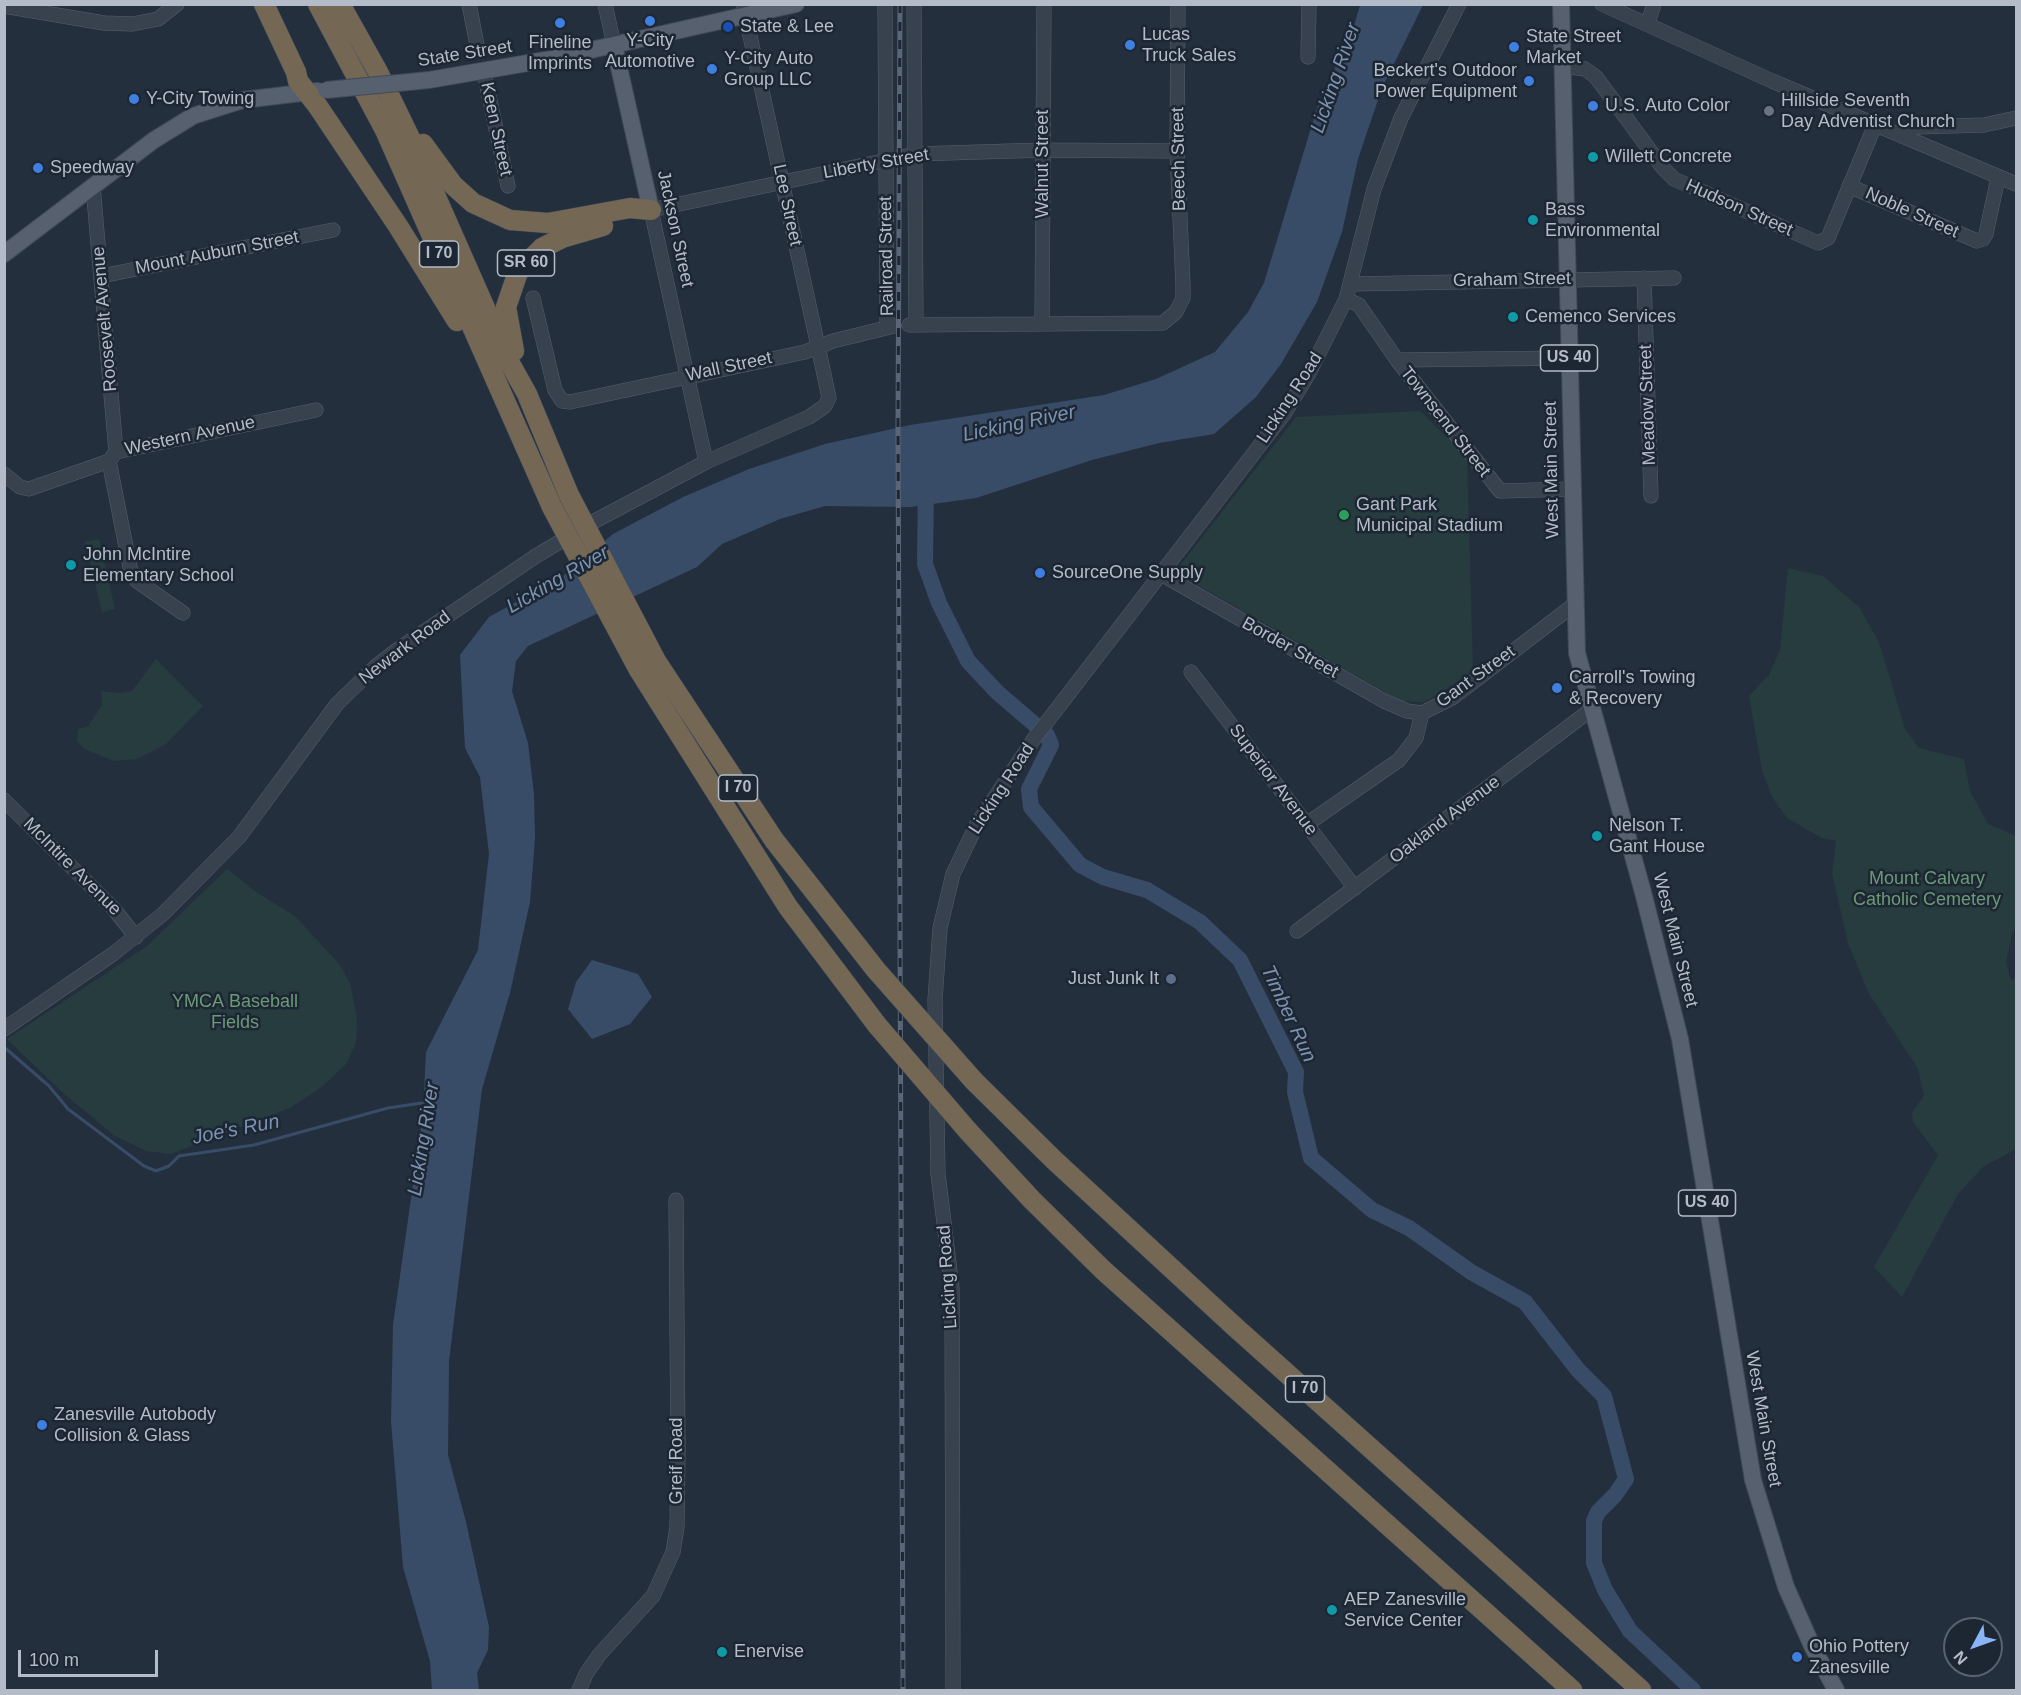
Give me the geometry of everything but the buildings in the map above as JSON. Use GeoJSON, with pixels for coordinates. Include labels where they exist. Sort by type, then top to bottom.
{"type":"FeatureCollection","features":[{"type":"Feature","properties":{"kind":"highway"},"geometry":{"type":"LineString","coordinates":[[264,4],[296,72],[297,81],[317,92],[436,285],[486,378],[508,410]]}},
{"type":"Feature","properties":{"kind":"highway","name":"I 70"},"geometry":{"type":"LineString","coordinates":[[318,4],[385,130],[552,507],[647,665],[771,880],[877,1025],[968,1131],[1032,1200],[1102,1270],[1572,1690]]}},
{"type":"Feature","properties":{"kind":"highway","name":"I 70"},"geometry":{"type":"LineString","coordinates":[[340,4],[378,72],[507,358],[527,394],[569,495],[647,665],[774,840],[876,970],[974,1081],[1054,1160],[1235,1327],[1641,1690]]}},
{"type":"Feature","properties":{"kind":"highway"},"geometry":{"type":"LineString","coordinates":[[378,72],[437,167],[466,197],[490,213],[510,220],[548,223],[630,208],[651,210]]}},
{"type":"Feature","properties":{"kind":"highway","name":"SR 60"},"geometry":{"type":"LineString","coordinates":[[527,394],[509,334],[506,307],[518,272],[542,248],[562,238],[633,220],[651,210]]}},
{"type":"Feature","properties":{"kind":"main road","name":"State Street"},"geometry":{"type":"LineString","coordinates":[[4,254],[165,132],[193,116],[243,100],[483,72],[614,45],[744,10],[796,4]]}},
{"type":"Feature","properties":{"kind":"main road","name":"West Main Street"},"geometry":{"type":"LineString","coordinates":[[1561,4],[1577,653],[1644,896],[1680,1039],[1753,1480],[1785,1587],[1813,1648],[1836,1690]]}},
{"type":"Feature","properties":{"kind":"main road","name":"Jackson Street"},"geometry":{"type":"LineString","coordinates":[[614,45],[651,210]]}},
{"type":"Feature","properties":{"kind":"street"},"geometry":{"type":"LineString","coordinates":[[4,6],[104,23],[132,24],[158,19],[177,4]]}},
{"type":"Feature","properties":{"kind":"street"},"geometry":{"type":"LineString","coordinates":[[469,4],[477,45]]}},
{"type":"Feature","properties":{"kind":"street","name":"Jackson Street"},"geometry":{"type":"LineString","coordinates":[[605,4],[614,45]]}},
{"type":"Feature","properties":{"kind":"street","name":"Railroad Street"},"geometry":{"type":"LineString","coordinates":[[885,4],[885,159],[891,327]]}},
{"type":"Feature","properties":{"kind":"street","name":"Railroad Street"},"geometry":{"type":"LineString","coordinates":[[915,4],[913,325],[1042,324]]}},
{"type":"Feature","properties":{"kind":"street","name":"Walnut Street"},"geometry":{"type":"LineString","coordinates":[[1042,324],[1044,4]]}},
{"type":"Feature","properties":{"kind":"street","name":"Beech Street"},"geometry":{"type":"LineString","coordinates":[[1042,324],[1163,323],[1176,312],[1182,298],[1177,151],[1178,4]]}},
{"type":"Feature","properties":{"kind":"street"},"geometry":{"type":"LineString","coordinates":[[1308,57],[1309,4]]}},
{"type":"Feature","properties":{"kind":"street","name":"Licking Road"},"geometry":{"type":"LineString","coordinates":[[953,1690],[952,1288],[936,1139],[936,956],[943,911],[953,874],[977,824],[1036,736],[1284,414],[1309,373],[1346,299],[1374,189],[1401,118],[1431,64],[1460,4]]}},
{"type":"Feature","properties":{"kind":"street"},"geometry":{"type":"LineString","coordinates":[[1602,4],[1875,126],[2016,184]]}},
{"type":"Feature","properties":{"kind":"street"},"geometry":{"type":"LineString","coordinates":[[1647,23],[1654,4]]}},
{"type":"Feature","properties":{"kind":"street","name":"Lee Street"},"geometry":{"type":"LineString","coordinates":[[744,10],[829,398],[825,406]]}},
{"type":"Feature","properties":{"kind":"street","name":"Hudson Street"},"geometry":{"type":"LineString","coordinates":[[1563,66],[1585,69],[1596,77],[1663,168],[1674,178],[1818,243],[1823,243],[1828,238],[1849,186]]}},
{"type":"Feature","properties":{"kind":"street","name":"Keen Street"},"geometry":{"type":"LineString","coordinates":[[483,72],[508,186]]}},
{"type":"Feature","properties":{"kind":"street"},"geometry":{"type":"LineString","coordinates":[[1904,137],[1914,127],[1984,125],[2016,118]]}},
{"type":"Feature","properties":{"kind":"street"},"geometry":{"type":"LineString","coordinates":[[1849,186],[1875,126]]}},
{"type":"Feature","properties":{"kind":"street","name":"Liberty Street"},"geometry":{"type":"LineString","coordinates":[[651,210],[915,154],[1043,150],[1177,151]]}},
{"type":"Feature","properties":{"kind":"street","name":"Noble Street"},"geometry":{"type":"LineString","coordinates":[[1849,186],[1977,241],[1983,239],[1986,234],[1998,178]]}},
{"type":"Feature","properties":{"kind":"street","name":"Roosevelt Avenue"},"geometry":{"type":"LineString","coordinates":[[93,186],[113,456],[130,572],[137,581],[183,613]]}},
{"type":"Feature","properties":{"kind":"street","name":"Jackson Street"},"geometry":{"type":"LineString","coordinates":[[651,210],[706,462]]}},
{"type":"Feature","properties":{"kind":"street","name":"Mount Auburn Street"},"geometry":{"type":"LineString","coordinates":[[101,276],[333,230]]}},
{"type":"Feature","properties":{"kind":"street","name":"Meadow Street"},"geometry":{"type":"LineString","coordinates":[[1644,278],[1651,496]]}},
{"type":"Feature","properties":{"kind":"street","name":"Graham Street"},"geometry":{"type":"LineString","coordinates":[[1351,284],[1674,278]]}},
{"type":"Feature","properties":{"kind":"street","name":"Wall Street"},"geometry":{"type":"LineString","coordinates":[[533,298],[555,390],[562,401],[570,402],[805,351],[891,327]]}},
{"type":"Feature","properties":{"kind":"street","name":"Townsend Street"},"geometry":{"type":"LineString","coordinates":[[1346,299],[1359,305],[1396,360],[1500,491],[1572,489]]}},
{"type":"Feature","properties":{"kind":"street"},"geometry":{"type":"LineString","coordinates":[[1396,360],[1569,358]]}},
{"type":"Feature","properties":{"kind":"street","name":"Newark Road"},"geometry":{"type":"LineString","coordinates":[[6,1028],[136,937],[186,892],[239,837],[318,728],[343,698],[375,667],[536,556],[591,523],[706,462],[809,417],[825,406]]}},
{"type":"Feature","properties":{"kind":"street","name":"Western Avenue"},"geometry":{"type":"LineString","coordinates":[[4,474],[20,487],[29,489],[113,456],[316,410]]}},
{"type":"Feature","properties":{"kind":"street","name":"Border Street"},"geometry":{"type":"LineString","coordinates":[[1161,574],[1384,701],[1407,711],[1422,713]]}},
{"type":"Feature","properties":{"kind":"street","name":"Gant Street"},"geometry":{"type":"LineString","coordinates":[[1307,824],[1399,760],[1416,738],[1422,713],[1452,698],[1575,604]]}},
{"type":"Feature","properties":{"kind":"street","name":"Superior Avenue"},"geometry":{"type":"LineString","coordinates":[[1191,672],[1355,888]]}},
{"type":"Feature","properties":{"kind":"street","name":"Oakland Avenue"},"geometry":{"type":"LineString","coordinates":[[1298,931],[1592,709]]}},
{"type":"Feature","properties":{"kind":"street","name":"McIntire Avenue"},"geometry":{"type":"LineString","coordinates":[[4,800],[113,908],[136,937]]}},
{"type":"Feature","properties":{"kind":"street","name":"Greif Road"},"geometry":{"type":"LineString","coordinates":[[579,1690],[586,1674],[599,1655],[653,1596],[673,1552],[677,1527],[678,1460],[676,1200]]}},
{"type":"Feature","properties":{"kind":"green space","name":"Gant Park Municipal Stadium"},"geometry":{"type":"Polygon","coordinates":[[[1420,411],[1467,457],[1473,670],[1453,685],[1424,702],[1400,701],[1175,572],[1296,417],[1420,411]]]}},
{"type":"Feature","properties":{"kind":"green space"},"geometry":{"type":"Polygon","coordinates":[[[99,539],[115,609],[102,612],[85,542],[99,539]]]}},
{"type":"Feature","properties":{"kind":"green space","name":"Mount Calvary Catholic Cemetery"},"geometry":{"type":"Polygon","coordinates":[[[1788,568],[1823,576],[1859,607],[1879,642],[1905,729],[1919,748],[1964,759],[1970,791],[1988,824],[2016,836],[2016,925],[2006,962],[2011,980],[2016,978],[2016,1149],[1983,1167],[1958,1194],[1902,1297],[1874,1267],[1938,1155],[1913,1122],[1912,1112],[1924,1096],[1918,1069],[1868,992],[1848,943],[1832,873],[1836,841],[1822,838],[1787,818],[1772,797],[1762,770],[1749,696],[1769,675],[1780,650],[1788,568]]]}},
{"type":"Feature","properties":{"kind":"green space"},"geometry":{"type":"Polygon","coordinates":[[[156,659],[203,706],[166,744],[137,759],[114,761],[85,749],[77,742],[78,729],[88,726],[102,705],[101,691],[120,693],[132,691],[156,659]]]}},
{"type":"Feature","properties":{"kind":"green space","name":"YMCA Baseball Fields"},"geometry":{"type":"Polygon","coordinates":[[[227,869],[256,892],[295,916],[340,965],[350,983],[357,1018],[356,1043],[346,1064],[322,1087],[290,1108],[171,1154],[146,1151],[115,1136],[63,1093],[7,1039],[147,946],[227,869]]]}},
{"type":"Feature","properties":{"kind":"water","name":"Licking River"},"geometry":{"type":"Polygon","coordinates":[[[1360,5],[1423,5],[1382,88],[1358,159],[1342,232],[1317,302],[1281,364],[1256,397],[1214,434],[1159,443],[1092,460],[976,498],[911,507],[825,506],[780,519],[722,544],[697,567],[528,646],[516,661],[512,691],[528,743],[534,794],[535,839],[530,902],[510,993],[482,1089],[449,1361],[448,1455],[466,1522],[489,1627],[488,1650],[477,1673],[479,1690],[432,1690],[430,1661],[403,1567],[391,1421],[393,1325],[423,1114],[426,1052],[478,950],[489,854],[480,777],[465,748],[460,655],[489,617],[563,576],[613,534],[683,497],[749,469],[825,444],[910,425],[1104,395],[1156,379],[1215,352],[1248,312],[1264,283],[1317,108],[1354,26],[1360,5]]]}},
{"type":"Feature","properties":{"kind":"water"},"geometry":{"type":"Polygon","coordinates":[[[592,960],[638,974],[652,997],[630,1024],[592,1039],[568,1009],[576,982],[592,960]]]}},
{"type":"Feature","properties":{"kind":"waterway","name":"Timber Run"},"geometry":{"type":"LineString","coordinates":[[926,484],[925,564],[939,603],[968,661],[997,692],[1047,735],[1051,745],[1029,789],[1031,807],[1080,865],[1103,877],[1147,890],[1200,922],[1240,960],[1296,1072],[1295,1092],[1311,1158],[1372,1210],[1409,1228],[1471,1272],[1525,1302],[1578,1370],[1604,1396],[1626,1479],[1615,1495],[1598,1512],[1594,1521],[1594,1563],[1605,1590],[1630,1631],[1693,1690]]}},
{"type":"Feature","properties":{"kind":"waterway","name":"Joe's Run"},"geometry":{"type":"LineString","coordinates":[[4,1047],[49,1086],[68,1109],[144,1166],[156,1171],[169,1166],[179,1156],[254,1145],[388,1108],[428,1102]]}},
{"type":"Feature","properties":{"kind":"railway"},"geometry":{"type":"LineString","coordinates":[[900,4],[898,427],[903,1690]]}},
{"type":"Feature","properties":{"kind":"place","name":"Y-City Automotive"},"geometry":{"type":"Point","coordinates":[650,21]}},
{"type":"Feature","properties":{"kind":"place","name":"Fineline Imprints"},"geometry":{"type":"Point","coordinates":[560,23]}},
{"type":"Feature","properties":{"kind":"place","name":"State & Lee"},"geometry":{"type":"Point","coordinates":[728,27]}},
{"type":"Feature","properties":{"kind":"place","name":"Lucas Truck Sales"},"geometry":{"type":"Point","coordinates":[1130,45]}},
{"type":"Feature","properties":{"kind":"place","name":"State Street Market"},"geometry":{"type":"Point","coordinates":[1514,47]}},
{"type":"Feature","properties":{"kind":"place","name":"Y-City Auto Group LLC"},"geometry":{"type":"Point","coordinates":[712,69]}},
{"type":"Feature","properties":{"kind":"place","name":"Beckert's Outdoor Power Equipment"},"geometry":{"type":"Point","coordinates":[1529,81]}},
{"type":"Feature","properties":{"kind":"place","name":"Y-City Towing"},"geometry":{"type":"Point","coordinates":[134,99]}},
{"type":"Feature","properties":{"kind":"place","name":"U.S. Auto Color"},"geometry":{"type":"Point","coordinates":[1593,106]}},
{"type":"Feature","properties":{"kind":"place","name":"Hillside Seventh Day Adventist Church"},"geometry":{"type":"Point","coordinates":[1769,111]}},
{"type":"Feature","properties":{"kind":"place","name":"Willett Concrete"},"geometry":{"type":"Point","coordinates":[1593,157]}},
{"type":"Feature","properties":{"kind":"place","name":"Speedway"},"geometry":{"type":"Point","coordinates":[38,168]}},
{"type":"Feature","properties":{"kind":"place","name":"Bass Environmental"},"geometry":{"type":"Point","coordinates":[1533,220]}},
{"type":"Feature","properties":{"kind":"place","name":"Cemenco Services"},"geometry":{"type":"Point","coordinates":[1513,317]}},
{"type":"Feature","properties":{"kind":"place","name":"Gant Park Municipal Stadium"},"geometry":{"type":"Point","coordinates":[1344,515]}},
{"type":"Feature","properties":{"kind":"place","name":"John McIntire Elementary School"},"geometry":{"type":"Point","coordinates":[71,565]}},
{"type":"Feature","properties":{"kind":"place","name":"SourceOne Supply"},"geometry":{"type":"Point","coordinates":[1040,573]}},
{"type":"Feature","properties":{"kind":"place","name":"Carroll's Towing & Recovery"},"geometry":{"type":"Point","coordinates":[1557,688]}},
{"type":"Feature","properties":{"kind":"place","name":"Nelson T. Gant House"},"geometry":{"type":"Point","coordinates":[1597,836]}},
{"type":"Feature","properties":{"kind":"place","name":"Just Junk It"},"geometry":{"type":"Point","coordinates":[1171,979]}},
{"type":"Feature","properties":{"kind":"place","name":"Zanesville Autobody Collision & Glass"},"geometry":{"type":"Point","coordinates":[42,1425]}},
{"type":"Feature","properties":{"kind":"place","name":"AEP Zanesville Service Center"},"geometry":{"type":"Point","coordinates":[1332,1610]}},
{"type":"Feature","properties":{"kind":"place","name":"Enervise"},"geometry":{"type":"Point","coordinates":[722,1652]}},
{"type":"Feature","properties":{"kind":"place","name":"Ohio Pottery Zanesville"},"geometry":{"type":"Point","coordinates":[1797,1657]}}]}
